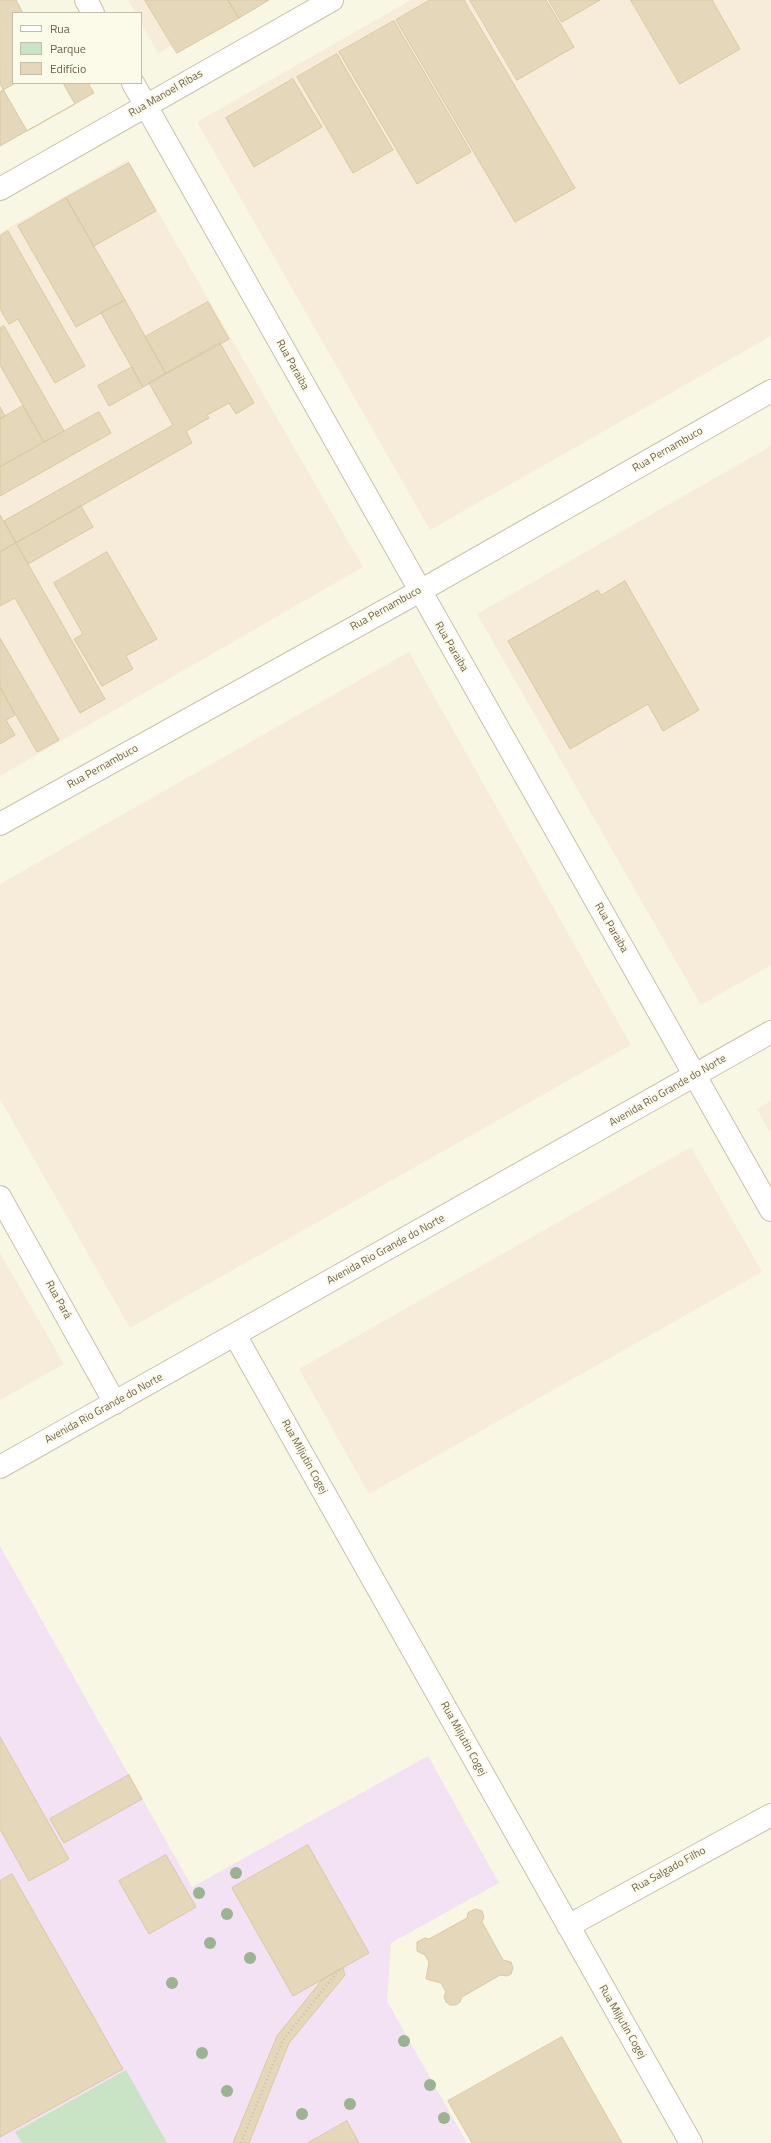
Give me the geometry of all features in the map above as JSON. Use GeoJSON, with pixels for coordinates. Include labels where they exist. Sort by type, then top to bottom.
{"type":"FeatureCollection","features":[{"type":"Feature","properties":{"kind":"street"},"geometry":{"type":"LineString","coordinates":[[86,0],[92,12]]}},
{"type":"Feature","properties":{"kind":"street","name":"Rua Manoel Ribas"},"geometry":{"type":"LineString","coordinates":[[0,188],[332,0]]}},
{"type":"Feature","properties":{"kind":"street","name":"Rua Paraiba"},"geometry":{"type":"LineString","coordinates":[[134,84],[771,1210]]}},
{"type":"Feature","properties":{"kind":"street","name":"Rua Pernambuco"},"geometry":{"type":"LineString","coordinates":[[0,824],[420,591],[771,391]]}},
{"type":"Feature","properties":{"kind":"street","name":"Avenida Rio Grande do Norte"},"geometry":{"type":"LineString","coordinates":[[0,1467],[771,1032]]}},
{"type":"Feature","properties":{"kind":"street","name":"Rua Pará"},"geometry":{"type":"LineString","coordinates":[[0,1197],[115,1403]]}},
{"type":"Feature","properties":{"kind":"street","name":"Rua Miljutin Cogej"},"geometry":{"type":"LineString","coordinates":[[235,1335],[691,2143]]}},
{"type":"Feature","properties":{"kind":"street","name":"Rua Salgado Filho"},"geometry":{"type":"LineString","coordinates":[[568,1926],[771,1815]]}},
{"type":"Feature","properties":{"kind":"path"},"geometry":{"type":"LineString","coordinates":[[241,2143],[283,2040],[339,1970]]}},
{"type":"Feature","properties":{"kind":"shaded area"},"geometry":{"type":"Polygon","coordinates":[[[128,0],[254,0],[158,53],[142,25],[142,12],[135,12],[128,0]]]}},
{"type":"Feature","properties":{"kind":"shaded area"},"geometry":{"type":"Polygon","coordinates":[[[411,0],[771,0],[771,336],[430,530],[197,122],[411,0]]]}},
{"type":"Feature","properties":{"kind":"shaded area"},"geometry":{"type":"Polygon","coordinates":[[[128,160],[363,567],[0,776],[0,233],[128,160]]]}},
{"type":"Feature","properties":{"kind":"shaded area"},"geometry":{"type":"Polygon","coordinates":[[[771,446],[771,965],[701,1005],[477,614],[771,446]]]}},
{"type":"Feature","properties":{"kind":"shaded area"},"geometry":{"type":"Polygon","coordinates":[[[409,652],[631,1045],[130,1328],[0,1099],[0,884],[409,652]]]}},
{"type":"Feature","properties":{"kind":"shaded area"},"geometry":{"type":"Polygon","coordinates":[[[771,1101],[771,1134],[757,1109],[771,1101]]]}},
{"type":"Feature","properties":{"kind":"shaded area"},"geometry":{"type":"Polygon","coordinates":[[[691,1147],[762,1272],[369,1494],[299,1369],[691,1147]]]}},
{"type":"Feature","properties":{"kind":"shaded area"},"geometry":{"type":"Polygon","coordinates":[[[0,1253],[64,1364],[0,1400],[0,1253]]]}},
{"type":"Feature","properties":{"kind":"shaded area"},"geometry":{"type":"Polygon","coordinates":[[[0,1546],[192,1887],[428,1756],[499,1883],[391,1943],[387,2001],[467,2143],[0,2143],[0,1546]]]}},
{"type":"Feature","properties":{"kind":"green space"},"geometry":{"type":"Polygon","coordinates":[[[126,2070],[167,2143],[22,2143],[15,2132],[126,2070]]]}},
{"type":"Feature","properties":{"kind":"building"},"geometry":{"type":"Polygon","coordinates":[[[0,0],[16,0],[22,12],[12,12],[12,84],[64,84],[75,104],[27,131],[0,84],[0,0]]]}},
{"type":"Feature","properties":{"kind":"building"},"geometry":{"type":"Polygon","coordinates":[[[145,0],[228,0],[239,18],[177,53],[145,0]]]}},
{"type":"Feature","properties":{"kind":"building"},"geometry":{"type":"Polygon","coordinates":[[[228,0],[269,0],[239,18],[228,0]]]}},
{"type":"Feature","properties":{"kind":"building"},"geometry":{"type":"Polygon","coordinates":[[[430,0],[464,0],[575,188],[515,222],[396,20],[430,0]]]}},
{"type":"Feature","properties":{"kind":"building"},"geometry":{"type":"Polygon","coordinates":[[[470,0],[546,0],[574,47],[517,80],[470,0]]]}},
{"type":"Feature","properties":{"kind":"building"},"geometry":{"type":"Polygon","coordinates":[[[549,0],[600,0],[562,22],[549,0]]]}},
{"type":"Feature","properties":{"kind":"building"},"geometry":{"type":"Polygon","coordinates":[[[631,0],[712,0],[740,49],[680,84],[631,0]]]}},
{"type":"Feature","properties":{"kind":"building"},"geometry":{"type":"Polygon","coordinates":[[[394,21],[471,152],[417,184],[339,52],[394,21]]]}},
{"type":"Feature","properties":{"kind":"building"},"geometry":{"type":"Polygon","coordinates":[[[337,54],[393,150],[353,173],[297,77],[337,54]]]}},
{"type":"Feature","properties":{"kind":"building"},"geometry":{"type":"Polygon","coordinates":[[[293,79],[322,127],[254,167],[226,118],[293,79]]]}},
{"type":"Feature","properties":{"kind":"building"},"geometry":{"type":"Polygon","coordinates":[[[14,84],[89,84],[94,93],[0,146],[0,92],[14,84]]]}},
{"type":"Feature","properties":{"kind":"building"},"geometry":{"type":"Polygon","coordinates":[[[129,163],[156,211],[94,246],[66,198],[129,163]]]}},
{"type":"Feature","properties":{"kind":"building"},"geometry":{"type":"Polygon","coordinates":[[[66,198],[125,300],[76,327],[18,226],[66,198]]]}},
{"type":"Feature","properties":{"kind":"building"},"geometry":{"type":"Polygon","coordinates":[[[8,231],[85,366],[55,383],[18,319],[9,324],[0,309],[0,236],[8,231]]]}},
{"type":"Feature","properties":{"kind":"building"},"geometry":{"type":"Polygon","coordinates":[[[125,300],[166,374],[143,387],[101,313],[125,300]]]}},
{"type":"Feature","properties":{"kind":"building"},"geometry":{"type":"Polygon","coordinates":[[[208,302],[229,339],[166,374],[145,337],[208,302]]]}},
{"type":"Feature","properties":{"kind":"building"},"geometry":{"type":"Polygon","coordinates":[[[4,326],[64,431],[44,442],[0,365],[0,328],[4,326]]]}},
{"type":"Feature","properties":{"kind":"building"},"geometry":{"type":"Polygon","coordinates":[[[220,343],[254,403],[236,414],[229,403],[207,415],[209,418],[186,431],[192,443],[16,543],[4,521],[173,425],[149,383],[220,343]]]}},
{"type":"Feature","properties":{"kind":"building"},"geometry":{"type":"Polygon","coordinates":[[[132,367],[143,387],[109,406],[98,386],[132,367]]]}},
{"type":"Feature","properties":{"kind":"building"},"geometry":{"type":"Polygon","coordinates":[[[23,406],[44,442],[0,467],[0,419],[23,406]]]}},
{"type":"Feature","properties":{"kind":"building"},"geometry":{"type":"Polygon","coordinates":[[[0,407],[5,416],[0,419],[0,407]]]}},
{"type":"Feature","properties":{"kind":"building"},"geometry":{"type":"Polygon","coordinates":[[[99,412],[111,433],[0,496],[0,467],[99,412]]]}},
{"type":"Feature","properties":{"kind":"building"},"geometry":{"type":"Polygon","coordinates":[[[81,506],[93,527],[28,564],[16,543],[81,506]]]}},
{"type":"Feature","properties":{"kind":"building"},"geometry":{"type":"Polygon","coordinates":[[[0,515],[16,543],[0,552],[0,515]]]}},
{"type":"Feature","properties":{"kind":"building"},"geometry":{"type":"Polygon","coordinates":[[[16,543],[105,699],[80,713],[15,598],[0,606],[0,552],[16,543]]]}},
{"type":"Feature","properties":{"kind":"building"},"geometry":{"type":"Polygon","coordinates":[[[107,552],[157,639],[126,656],[133,669],[102,686],[74,639],[83,634],[54,583],[107,552]]]}},
{"type":"Feature","properties":{"kind":"building"},"geometry":{"type":"Polygon","coordinates":[[[625,581],[699,710],[663,731],[648,704],[570,749],[508,641],[598,590],[601,595],[625,581]]]}},
{"type":"Feature","properties":{"kind":"building"},"geometry":{"type":"Polygon","coordinates":[[[0,638],[59,740],[37,752],[0,687],[0,638]]]}},
{"type":"Feature","properties":{"kind":"building"},"geometry":{"type":"Polygon","coordinates":[[[0,687],[15,715],[6,720],[15,735],[0,744],[0,687]]]}},
{"type":"Feature","properties":{"kind":"building"},"geometry":{"type":"Polygon","coordinates":[[[0,1737],[69,1859],[29,1881],[0,1829],[0,1737]]]}},
{"type":"Feature","properties":{"kind":"building"},"geometry":{"type":"Polygon","coordinates":[[[129,1775],[142,1799],[64,1843],[50,1819],[129,1775]]]}},
{"type":"Feature","properties":{"kind":"building"},"geometry":{"type":"Polygon","coordinates":[[[308,1845],[369,1953],[293,1996],[232,1888],[308,1845]]]}},
{"type":"Feature","properties":{"kind":"building"},"geometry":{"type":"Polygon","coordinates":[[[166,1855],[196,1907],[149,1934],[119,1881],[166,1855]]]}},
{"type":"Feature","properties":{"kind":"building"},"geometry":{"type":"Polygon","coordinates":[[[12,1874],[123,2069],[0,2137],[0,1881],[12,1874]]]}},
{"type":"Feature","properties":{"kind":"building"},"geometry":{"type":"Polygon","coordinates":[[[476,1909],[482,1911],[484,1917],[482,1922],[503,1960],[511,1962],[513,1968],[511,1974],[507,1976],[500,1975],[462,1997],[460,2002],[456,2005],[450,2005],[446,2002],[444,1997],[446,1992],[441,1983],[426,1979],[429,1962],[425,1955],[417,1951],[417,1942],[425,1938],[429,1939],[467,1918],[468,1913],[476,1909]]]}},
{"type":"Feature","properties":{"kind":"building"},"geometry":{"type":"Polygon","coordinates":[[[343,1968],[345,1975],[289,2043],[249,2143],[233,2143],[277,2036],[322,1980],[343,1968]]]}},
{"type":"Feature","properties":{"kind":"building"},"geometry":{"type":"Polygon","coordinates":[[[562,2037],[622,2143],[472,2143],[448,2101],[562,2037]]]}},
{"type":"Feature","properties":{"kind":"building"},"geometry":{"type":"Polygon","coordinates":[[[347,2121],[359,2143],[308,2143],[347,2121]]]}}]}
